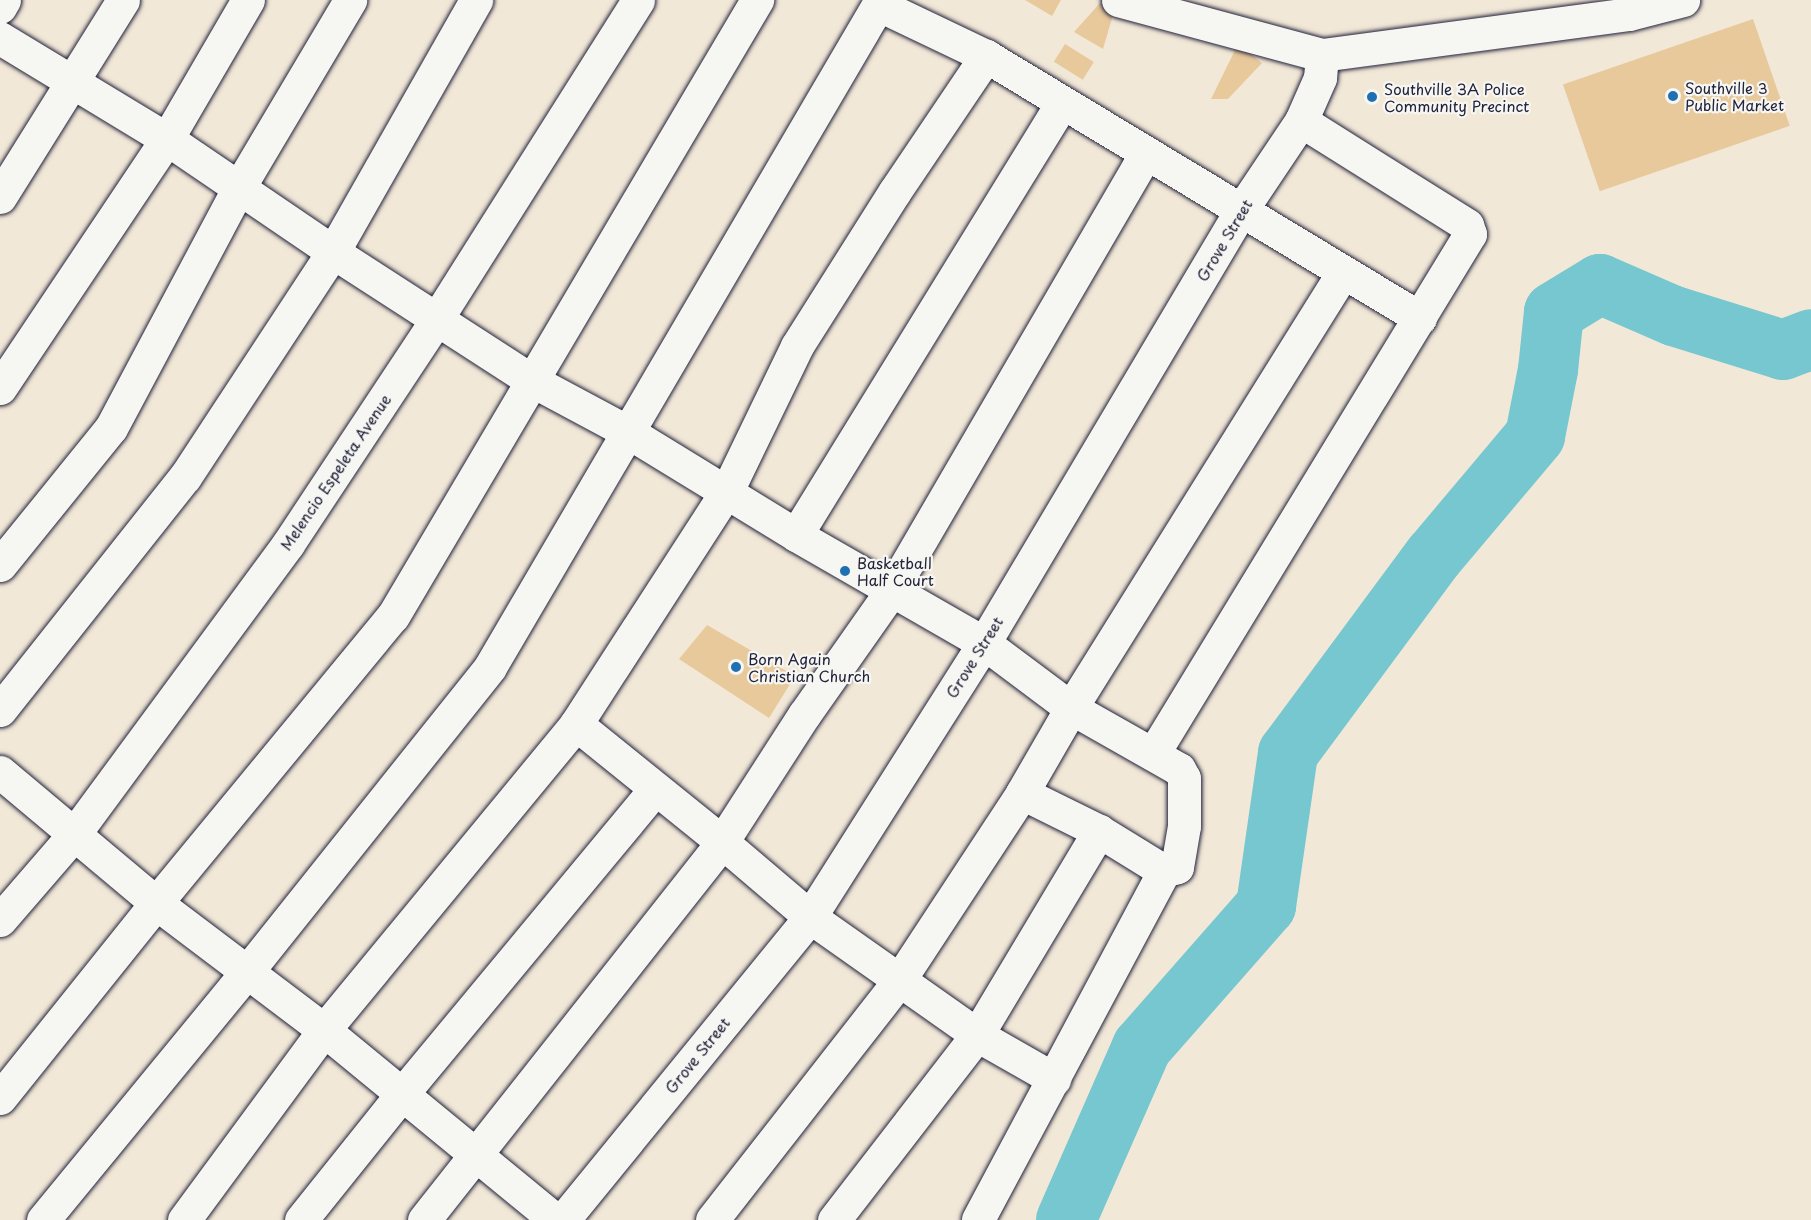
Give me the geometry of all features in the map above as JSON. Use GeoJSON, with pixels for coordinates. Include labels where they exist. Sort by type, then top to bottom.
{"type":"FeatureCollection","features":[{"type":"Feature","properties":{"kind":"street"},"geometry":{"type":"LineString","coordinates":[[0,7],[4,0]]}},
{"type":"Feature","properties":{"kind":"street"},"geometry":{"type":"LineString","coordinates":[[0,197],[123,0]]}},
{"type":"Feature","properties":{"kind":"street"},"geometry":{"type":"LineString","coordinates":[[0,388],[167,139],[248,0]]}},
{"type":"Feature","properties":{"kind":"street"},"geometry":{"type":"LineString","coordinates":[[0,565],[111,428],[238,189],[350,0]]}},
{"type":"Feature","properties":{"kind":"street"},"geometry":{"type":"LineString","coordinates":[[0,710],[185,477],[333,252],[476,0]]}},
{"type":"Feature","properties":{"kind":"street","name":"Melencio Espeleta Avenue"},"geometry":{"type":"LineString","coordinates":[[0,920],[75,832],[288,544],[436,320],[639,0]]}},
{"type":"Feature","properties":{"kind":"street"},"geometry":{"type":"LineString","coordinates":[[0,1098],[156,903],[393,616],[757,0]]}},
{"type":"Feature","properties":{"kind":"street"},"geometry":{"type":"LineString","coordinates":[[1118,0],[1322,55],[1683,0]]}},
{"type":"Feature","properties":{"kind":"street"},"geometry":{"type":"LineString","coordinates":[[43,1220],[246,973],[490,667],[880,2],[986,56],[1201,184],[1240,212],[1342,274],[1420,318]]}},
{"type":"Feature","properties":{"kind":"street"},"geometry":{"type":"LineString","coordinates":[[0,38],[167,139],[333,252],[531,380],[628,432],[796,535],[984,643],[1071,708],[1179,769],[1184,778],[1184,826],[1177,867],[1164,871],[978,1220]]}},
{"type":"Feature","properties":{"kind":"street","name":"Grove Street"},"geometry":{"type":"LineString","coordinates":[[563,1220],[810,917],[984,643],[1240,212],[1301,121],[1320,78],[1322,55]]}},
{"type":"Feature","properties":{"kind":"street"},"geometry":{"type":"LineString","coordinates":[[184,1220],[324,1030],[576,724],[727,491],[797,345],[895,191],[986,56]]}},
{"type":"Feature","properties":{"kind":"street"},"geometry":{"type":"LineString","coordinates":[[796,535],[1062,103]]}},
{"type":"Feature","properties":{"kind":"street"},"geometry":{"type":"LineString","coordinates":[[1153,754],[1470,234],[1467,225],[1301,121]]}},
{"type":"Feature","properties":{"kind":"street"},"geometry":{"type":"LineString","coordinates":[[424,1220],[476,1157],[722,842],[804,715],[891,591],[1146,153]]}},
{"type":"Feature","properties":{"kind":"street"},"geometry":{"type":"LineString","coordinates":[[722,1217],[900,979],[1022,794],[1071,708],[1342,274]]}},
{"type":"Feature","properties":{"kind":"street"},"geometry":{"type":"LineString","coordinates":[[576,724],[722,842],[810,917],[977,1035],[1054,1079]]}},
{"type":"Feature","properties":{"kind":"street"},"geometry":{"type":"LineString","coordinates":[[0,772],[75,832],[156,903],[324,1030],[555,1220]]}},
{"type":"Feature","properties":{"kind":"street"},"geometry":{"type":"LineString","coordinates":[[301,1220],[402,1094],[655,789]]}},
{"type":"Feature","properties":{"kind":"street"},"geometry":{"type":"LineString","coordinates":[[1022,794],[1099,831],[1164,871]]}},
{"type":"Feature","properties":{"kind":"street"},"geometry":{"type":"LineString","coordinates":[[834,1220],[977,1035],[1099,831]]}},
{"type":"Feature","properties":{"kind":"building"},"geometry":{"type":"Polygon","coordinates":[[[1025,0],[1061,0],[1052,16],[1025,0]]]}},
{"type":"Feature","properties":{"kind":"building"},"geometry":{"type":"Polygon","coordinates":[[[1100,3],[1115,8],[1103,49],[1074,32],[1100,3]]]}},
{"type":"Feature","properties":{"kind":"building","name":"Southville 3 Public Market"},"geometry":{"type":"Polygon","coordinates":[[[1753,19],[1790,126],[1600,191],[1563,84],[1753,19]]]}},
{"type":"Feature","properties":{"kind":"building"},"geometry":{"type":"Polygon","coordinates":[[[1065,44],[1094,62],[1083,80],[1054,62],[1065,44]]]}},
{"type":"Feature","properties":{"kind":"building"},"geometry":{"type":"Polygon","coordinates":[[[1238,44],[1262,63],[1228,99],[1211,99],[1238,44]]]}},
{"type":"Feature","properties":{"kind":"building","name":"Born Again Christian Church"},"geometry":{"type":"Polygon","coordinates":[[[707,625],[795,676],[769,718],[679,659],[707,625]]]}},
{"type":"Feature","properties":{"kind":"waterway"},"geometry":{"type":"LineString","coordinates":[[1066,1220],[1142,1047],[1266,906],[1288,753],[1434,556],[1535,436],[1548,370],[1554,312],[1600,284],[1674,316],[1783,350],[1811,339]]}},
{"type":"Feature","properties":{"kind":"place","name":"Southville 3 Public Market"},"geometry":{"type":"Point","coordinates":[1673,96]}},
{"type":"Feature","properties":{"kind":"place","name":"Southville 3A Police Community Precinct"},"geometry":{"type":"Point","coordinates":[1372,97]}},
{"type":"Feature","properties":{"kind":"place","name":"Basketball Half Court"},"geometry":{"type":"Point","coordinates":[845,571]}},
{"type":"Feature","properties":{"kind":"place","name":"Born Again Christian Church"},"geometry":{"type":"Point","coordinates":[736,667]}}]}
